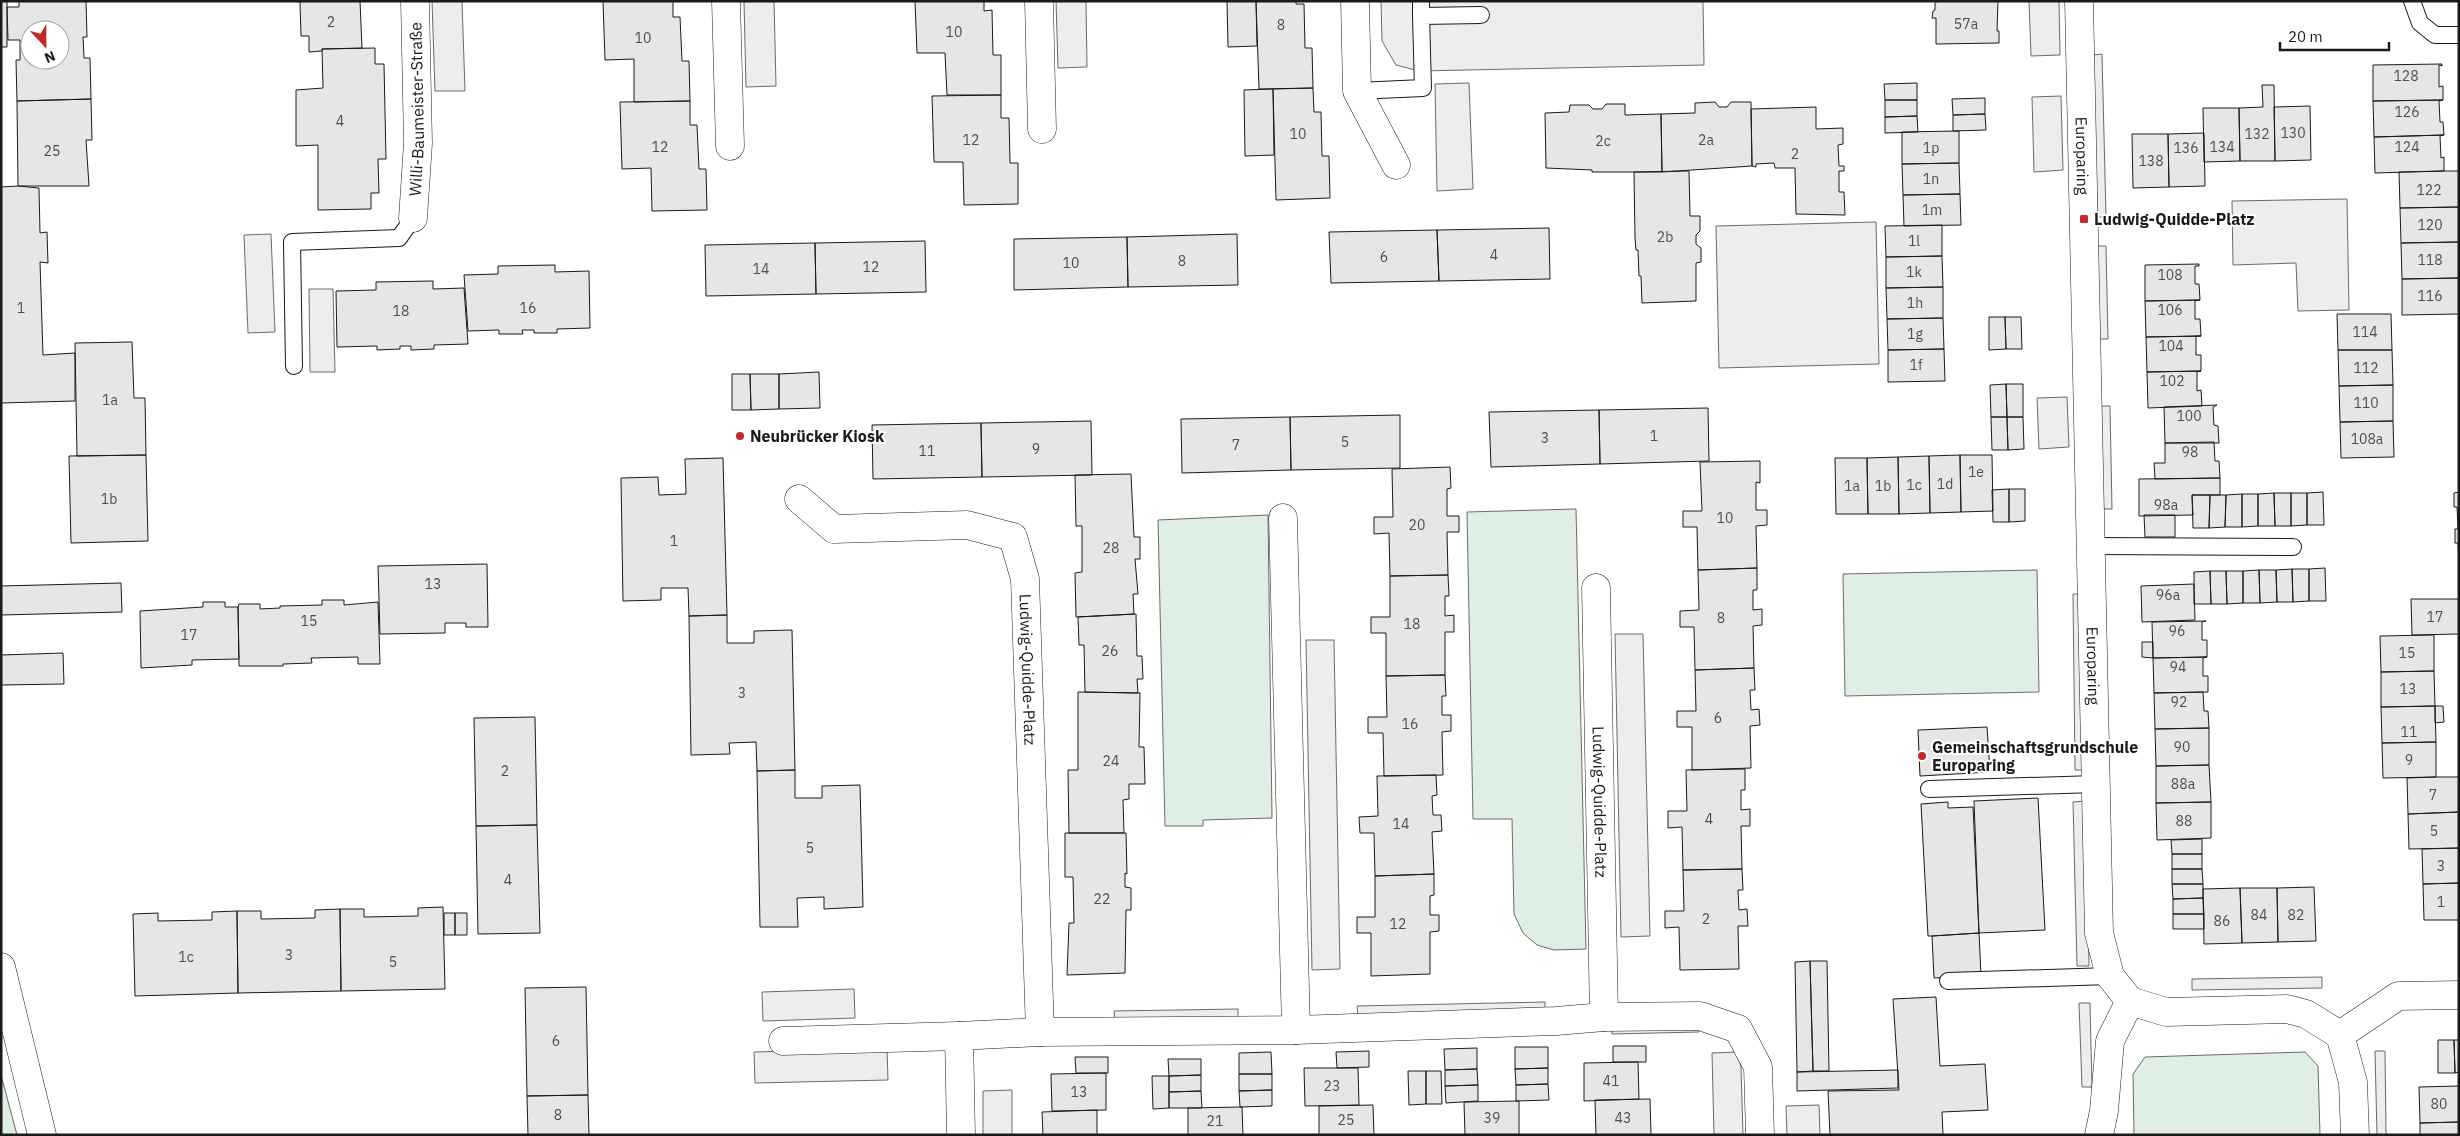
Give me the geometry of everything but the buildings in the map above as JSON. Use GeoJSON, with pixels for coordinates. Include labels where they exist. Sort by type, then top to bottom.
{"type":"FeatureCollection","features":[{"type":"Feature","properties":{"kind":"street","name":"Willi-Baumeister-Straße"},"geometry":{"type":"LineString","coordinates":[[413,218],[418,143],[415,1]]}},
{"type":"Feature","properties":{"kind":"street"},"geometry":{"type":"LineString","coordinates":[[726,1],[730,146]]}},
{"type":"Feature","properties":{"kind":"street"},"geometry":{"type":"LineString","coordinates":[[1039,1],[1042,129]]}},
{"type":"Feature","properties":{"kind":"street"},"geometry":{"type":"LineString","coordinates":[[1355,1],[1357,91],[1396,165]]}},
{"type":"Feature","properties":{"kind":"street","name":"Europaring"},"geometry":{"type":"LineString","coordinates":[[2079,1],[2099,933],[2110,976],[2130,1001]]}},
{"type":"Feature","properties":{"kind":"street","name":"Ludwig-Quidde-Platz"},"geometry":{"type":"LineString","coordinates":[[799,499],[834,529],[967,525],[1013,537],[1025,579],[1040,1032]]}},
{"type":"Feature","properties":{"kind":"street"},"geometry":{"type":"LineString","coordinates":[[1283,518],[1296,1030]]}},
{"type":"Feature","properties":{"kind":"street","name":"Ludwig-Quidde-Platz"},"geometry":{"type":"LineString","coordinates":[[1596,588],[1604,1017]]}},
{"type":"Feature","properties":{"kind":"street"},"geometry":{"type":"LineString","coordinates":[[1,967],[42,1135]]}},
{"type":"Feature","properties":{"kind":"street"},"geometry":{"type":"LineString","coordinates":[[2340,1035],[2398,996],[2459,995]]}},
{"type":"Feature","properties":{"kind":"street"},"geometry":{"type":"LineString","coordinates":[[2099,1135],[2104,1111],[2110,1041],[2130,1001],[2166,1012],[2287,1009],[2306,1014],[2340,1035],[2353,1082],[2354,1135]]}},
{"type":"Feature","properties":{"kind":"street"},"geometry":{"type":"LineString","coordinates":[[783,1041],[1040,1032],[1296,1030],[1556,1021],[1604,1017],[1700,1016],[1738,1029],[1758,1067],[1760,1135]]}},
{"type":"Feature","properties":{"kind":"street"},"geometry":{"type":"LineString","coordinates":[[959,1036],[962,1135]]}},
{"type":"Feature","properties":{"kind":"lane"},"geometry":{"type":"LineString","coordinates":[[2412,1],[2420,23],[2435,35],[2459,35]]}},
{"type":"Feature","properties":{"kind":"lane"},"geometry":{"type":"LineString","coordinates":[[1357,91],[1423,88],[1421,8],[1481,15]]}},
{"type":"Feature","properties":{"kind":"lane"},"geometry":{"type":"LineString","coordinates":[[294,366],[292,242],[400,238],[413,218]]}},
{"type":"Feature","properties":{"kind":"lane"},"geometry":{"type":"LineString","coordinates":[[2091,546],[2293,547]]}},
{"type":"Feature","properties":{"kind":"lane"},"geometry":{"type":"LineString","coordinates":[[1929,789],[2096,784]]}},
{"type":"Feature","properties":{"kind":"lane"},"geometry":{"type":"LineString","coordinates":[[1948,981],[2110,976]]}},
{"type":"Feature","properties":{"kind":"green space"},"geometry":{"type":"Polygon","coordinates":[[[1576,509],[1586,949],[1554,950],[1537,945],[1523,933],[1514,914],[1512,819],[1473,819],[1467,512],[1576,509]]]}},
{"type":"Feature","properties":{"kind":"green space"},"geometry":{"type":"Polygon","coordinates":[[[1268,515],[1272,818],[1203,820],[1203,826],[1165,826],[1158,520],[1268,515]]]}},
{"type":"Feature","properties":{"kind":"green space"},"geometry":{"type":"Polygon","coordinates":[[[2037,570],[2039,692],[1845,696],[1843,574],[2037,570]]]}},
{"type":"Feature","properties":{"kind":"green space"},"geometry":{"type":"Polygon","coordinates":[[[2305,1052],[2318,1066],[2320,1135],[2134,1135],[2133,1074],[2145,1057],[2305,1052]]]}},
{"type":"Feature","properties":{"kind":"green space"},"geometry":{"type":"Polygon","coordinates":[[[1,1075],[17,1135],[1,1135],[1,1075]]]}},
{"type":"Feature","properties":{"kind":"shaded area"},"geometry":{"type":"Polygon","coordinates":[[[432,1],[462,1],[465,91],[435,91],[432,1]]]}},
{"type":"Feature","properties":{"kind":"shaded area"},"geometry":{"type":"Polygon","coordinates":[[[744,1],[774,1],[776,86],[746,87],[744,1]]]}},
{"type":"Feature","properties":{"kind":"shaded area"},"geometry":{"type":"Polygon","coordinates":[[[1056,1],[1086,1],[1087,67],[1058,68],[1056,1]]]}},
{"type":"Feature","properties":{"kind":"shaded area"},"geometry":{"type":"Polygon","coordinates":[[[1381,1],[1703,1],[1704,65],[1419,71],[1396,65],[1382,41],[1381,1]]]}},
{"type":"Feature","properties":{"kind":"shaded area"},"geometry":{"type":"Polygon","coordinates":[[[2029,1],[2059,1],[2060,55],[2031,56],[2029,1]]]}},
{"type":"Feature","properties":{"kind":"shaded area"},"geometry":{"type":"Polygon","coordinates":[[[2102,54],[2106,217],[2097,217],[2093,55],[2102,54]]]}},
{"type":"Feature","properties":{"kind":"shaded area"},"geometry":{"type":"Polygon","coordinates":[[[1469,83],[1473,189],[1437,191],[1435,84],[1469,83]]]}},
{"type":"Feature","properties":{"kind":"shaded area"},"geometry":{"type":"Polygon","coordinates":[[[2061,96],[2063,170],[2034,172],[2032,97],[2061,96]]]}},
{"type":"Feature","properties":{"kind":"shaded area"},"geometry":{"type":"Polygon","coordinates":[[[2347,199],[2349,310],[2298,311],[2296,263],[2233,265],[2232,201],[2347,199]]]}},
{"type":"Feature","properties":{"kind":"shaded area"},"geometry":{"type":"Polygon","coordinates":[[[1876,222],[1879,364],[1719,368],[1716,226],[1876,222]]]}},
{"type":"Feature","properties":{"kind":"shaded area"},"geometry":{"type":"Polygon","coordinates":[[[271,234],[275,332],[248,333],[244,235],[271,234]]]}},
{"type":"Feature","properties":{"kind":"shaded area"},"geometry":{"type":"Polygon","coordinates":[[[2097,246],[2106,246],[2108,339],[2099,339],[2097,246]]]}},
{"type":"Feature","properties":{"kind":"shaded area"},"geometry":{"type":"Polygon","coordinates":[[[309,289],[333,289],[335,372],[310,372],[309,289]]]}},
{"type":"Feature","properties":{"kind":"shaded area"},"geometry":{"type":"Polygon","coordinates":[[[2067,397],[2069,447],[2039,449],[2037,398],[2067,397]]]}},
{"type":"Feature","properties":{"kind":"shaded area"},"geometry":{"type":"Polygon","coordinates":[[[2100,406],[2110,406],[2112,509],[2103,509],[2100,406]]]}},
{"type":"Feature","properties":{"kind":"shaded area"},"geometry":{"type":"Polygon","coordinates":[[[2073,594],[2083,594],[2085,770],[2075,770],[2073,594]]]}},
{"type":"Feature","properties":{"kind":"shaded area"},"geometry":{"type":"Polygon","coordinates":[[[1615,634],[1643,634],[1650,936],[1621,937],[1615,634]]]}},
{"type":"Feature","properties":{"kind":"shaded area"},"geometry":{"type":"Polygon","coordinates":[[[1306,640],[1334,640],[1340,969],[1312,970],[1306,640]]]}},
{"type":"Feature","properties":{"kind":"shaded area"},"geometry":{"type":"Polygon","coordinates":[[[2086,801],[2089,966],[2077,966],[2073,802],[2086,801]]]}},
{"type":"Feature","properties":{"kind":"shaded area"},"geometry":{"type":"Polygon","coordinates":[[[2322,977],[2322,988],[2192,990],[2192,979],[2322,977]]]}},
{"type":"Feature","properties":{"kind":"shaded area"},"geometry":{"type":"Polygon","coordinates":[[[854,989],[855,1018],[763,1021],[762,992],[854,989]]]}},
{"type":"Feature","properties":{"kind":"shaded area"},"geometry":{"type":"Polygon","coordinates":[[[1545,1002],[1545,1013],[1358,1017],[1357,1006],[1545,1002]]]}},
{"type":"Feature","properties":{"kind":"shaded area"},"geometry":{"type":"Polygon","coordinates":[[[2079,1003],[2090,1003],[2092,1087],[2082,1087],[2079,1003]]]}},
{"type":"Feature","properties":{"kind":"shaded area"},"geometry":{"type":"Polygon","coordinates":[[[1238,1009],[1238,1019],[1115,1022],[1114,1011],[1238,1009]]]}},
{"type":"Feature","properties":{"kind":"shaded area"},"geometry":{"type":"Polygon","coordinates":[[[1698,1022],[1699,1032],[1612,1034],[1612,1024],[1698,1022]]]}},
{"type":"Feature","properties":{"kind":"shaded area"},"geometry":{"type":"Polygon","coordinates":[[[887,1049],[888,1080],[755,1083],[754,1052],[887,1049]]]}},
{"type":"Feature","properties":{"kind":"shaded area"},"geometry":{"type":"Polygon","coordinates":[[[2375,1051],[2385,1051],[2386,1135],[2377,1135],[2375,1051]]]}},
{"type":"Feature","properties":{"kind":"shaded area"},"geometry":{"type":"Polygon","coordinates":[[[1737,1052],[1741,1067],[1743,1135],[1714,1135],[1712,1053],[1737,1052]]]}},
{"type":"Feature","properties":{"kind":"shaded area"},"geometry":{"type":"Polygon","coordinates":[[[1012,1090],[1012,1135],[983,1135],[983,1091],[1012,1090]]]}},
{"type":"Feature","properties":{"kind":"shaded area"},"geometry":{"type":"Polygon","coordinates":[[[1819,1105],[1820,1135],[1787,1135],[1786,1106],[1819,1105]]]}},
{"type":"Feature","properties":{"kind":"place","name":"Ludwig-Quidde-Platz"},"geometry":{"type":"Point","coordinates":[2084,219]}},
{"type":"Feature","properties":{"kind":"place","name":"Neubrücker Kiosk"},"geometry":{"type":"Point","coordinates":[740,436]}},
{"type":"Feature","properties":{"kind":"place","name":"Gemeinschaftsgrundschule Europaring"},"geometry":{"type":"Point","coordinates":[1922,756]}}]}
